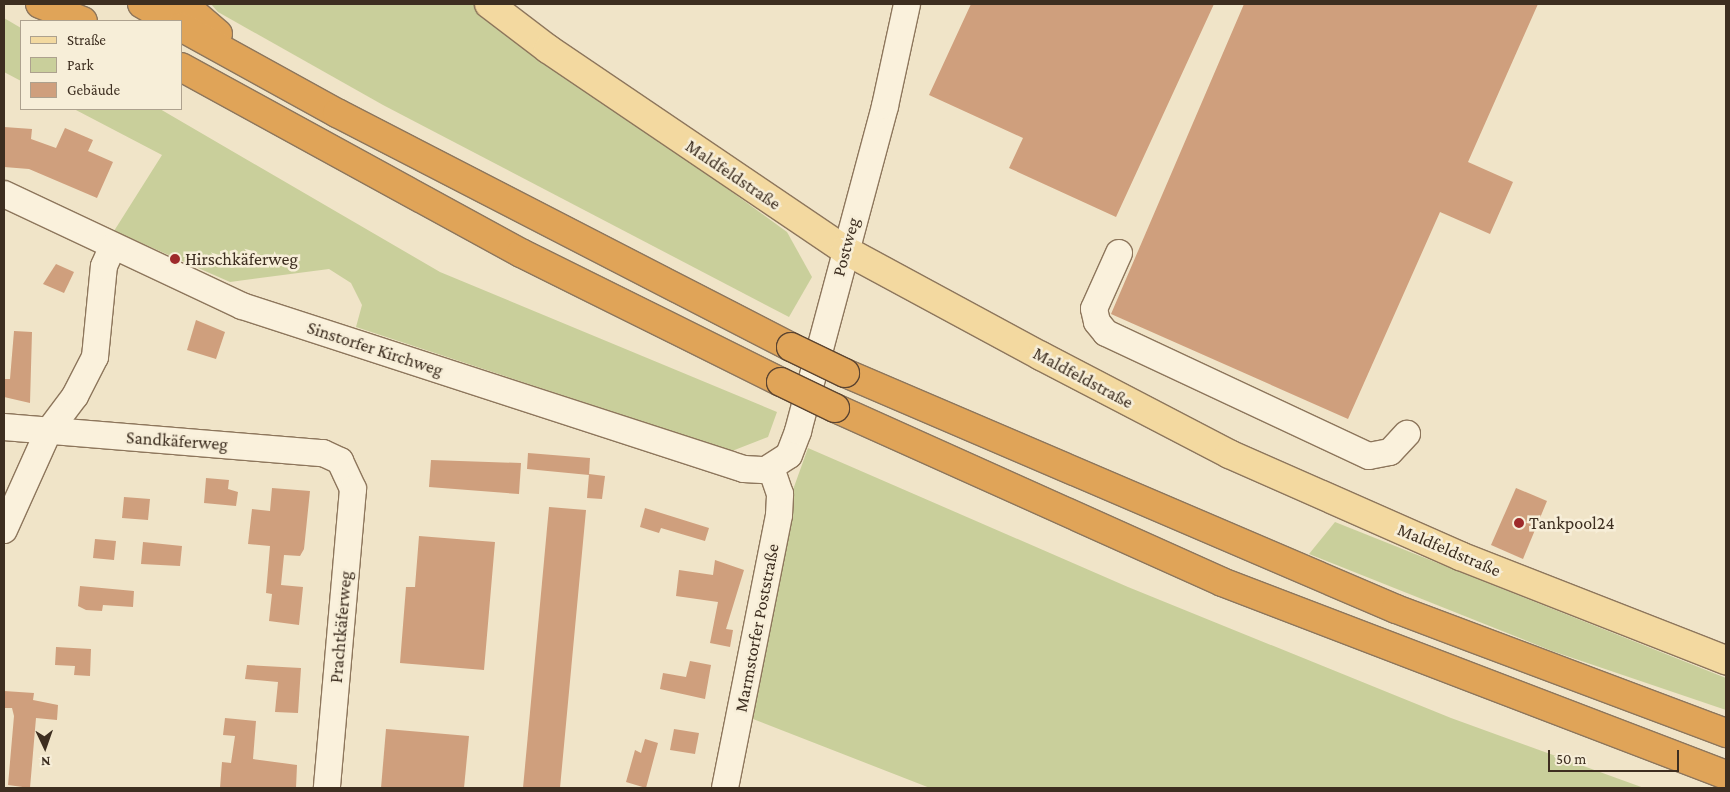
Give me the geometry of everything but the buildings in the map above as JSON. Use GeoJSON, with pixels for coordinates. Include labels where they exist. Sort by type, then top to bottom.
{"type":"FeatureCollection","features":[{"type":"Feature","properties":{"kind":"highway"},"geometry":{"type":"LineString","coordinates":[[40,4],[80,20]]}},
{"type":"Feature","properties":{"kind":"highway"},"geometry":{"type":"LineString","coordinates":[[74,4],[101,20]]}},
{"type":"Feature","properties":{"kind":"highway"},"geometry":{"type":"LineString","coordinates":[[142,4],[170,20]]}},
{"type":"Feature","properties":{"kind":"highway"},"geometry":{"type":"LineString","coordinates":[[182,4],[269,76]]}},
{"type":"Feature","properties":{"kind":"highway"},"geometry":{"type":"LineString","coordinates":[[182,28],[269,76],[790,347],[845,373],[1396,609],[1726,733]]}},
{"type":"Feature","properties":{"kind":"highway"},"geometry":{"type":"LineString","coordinates":[[182,68],[522,253],[835,408],[1222,582],[1726,775]]}},
{"type":"Feature","properties":{"kind":"main road","name":"Maldfeldstraße"},"geometry":{"type":"LineString","coordinates":[[489,4],[548,49],[845,250],[1228,454],[1460,556],[1726,660]]}},
{"type":"Feature","properties":{"kind":"street","name":"Postweg"},"geometry":{"type":"LineString","coordinates":[[765,470],[792,449],[885,106],[907,4]]}},
{"type":"Feature","properties":{"kind":"street","name":"Sinstorfer Kirchweg"},"geometry":{"type":"LineString","coordinates":[[4,194],[242,306],[765,470]]}},
{"type":"Feature","properties":{"kind":"street"},"geometry":{"type":"LineString","coordinates":[[4,530],[48,432],[75,396],[95,357],[104,266],[113,246]]}},
{"type":"Feature","properties":{"kind":"street"},"geometry":{"type":"LineString","coordinates":[[1119,253],[1094,309],[1097,322],[1106,333],[1369,456],[1390,452],[1408,434]]}},
{"type":"Feature","properties":{"kind":"street","name":"Sandkäferweg"},"geometry":{"type":"LineString","coordinates":[[4,427],[48,432],[323,452],[345,467]]}},
{"type":"Feature","properties":{"kind":"street","name":"Prachtkäferweg"},"geometry":{"type":"LineString","coordinates":[[327,788],[353,489],[345,467]]}},
{"type":"Feature","properties":{"kind":"street","name":"Marmstorfer Poststraße"},"geometry":{"type":"LineString","coordinates":[[725,788],[779,516],[780,494],[765,470]]}},
{"type":"Feature","properties":{"kind":"green space"},"geometry":{"type":"Polygon","coordinates":[[[211,4],[473,4],[787,232],[812,277],[789,317],[383,105],[218,12],[211,4]]]}},
{"type":"Feature","properties":{"kind":"green space"},"geometry":{"type":"Polygon","coordinates":[[[4,18],[20,27],[20,80],[4,72],[4,18]]]}},
{"type":"Feature","properties":{"kind":"green space"},"geometry":{"type":"Polygon","coordinates":[[[76,110],[162,110],[440,272],[777,412],[768,437],[732,451],[356,327],[362,305],[351,283],[329,269],[230,282],[114,231],[162,155],[76,110]]]}},
{"type":"Feature","properties":{"kind":"green space"},"geometry":{"type":"Polygon","coordinates":[[[808,448],[1128,587],[1451,718],[1644,788],[930,788],[753,719],[790,498],[808,448]]]}},
{"type":"Feature","properties":{"kind":"green space"},"geometry":{"type":"Polygon","coordinates":[[[1335,522],[1726,678],[1726,710],[1552,651],[1309,554],[1335,522]]]}},
{"type":"Feature","properties":{"kind":"place","name":"Hirschkäferweg"},"geometry":{"type":"Point","coordinates":[175,259]}},
{"type":"Feature","properties":{"kind":"place","name":"Tankpool24"},"geometry":{"type":"Point","coordinates":[1519,523]}}]}
